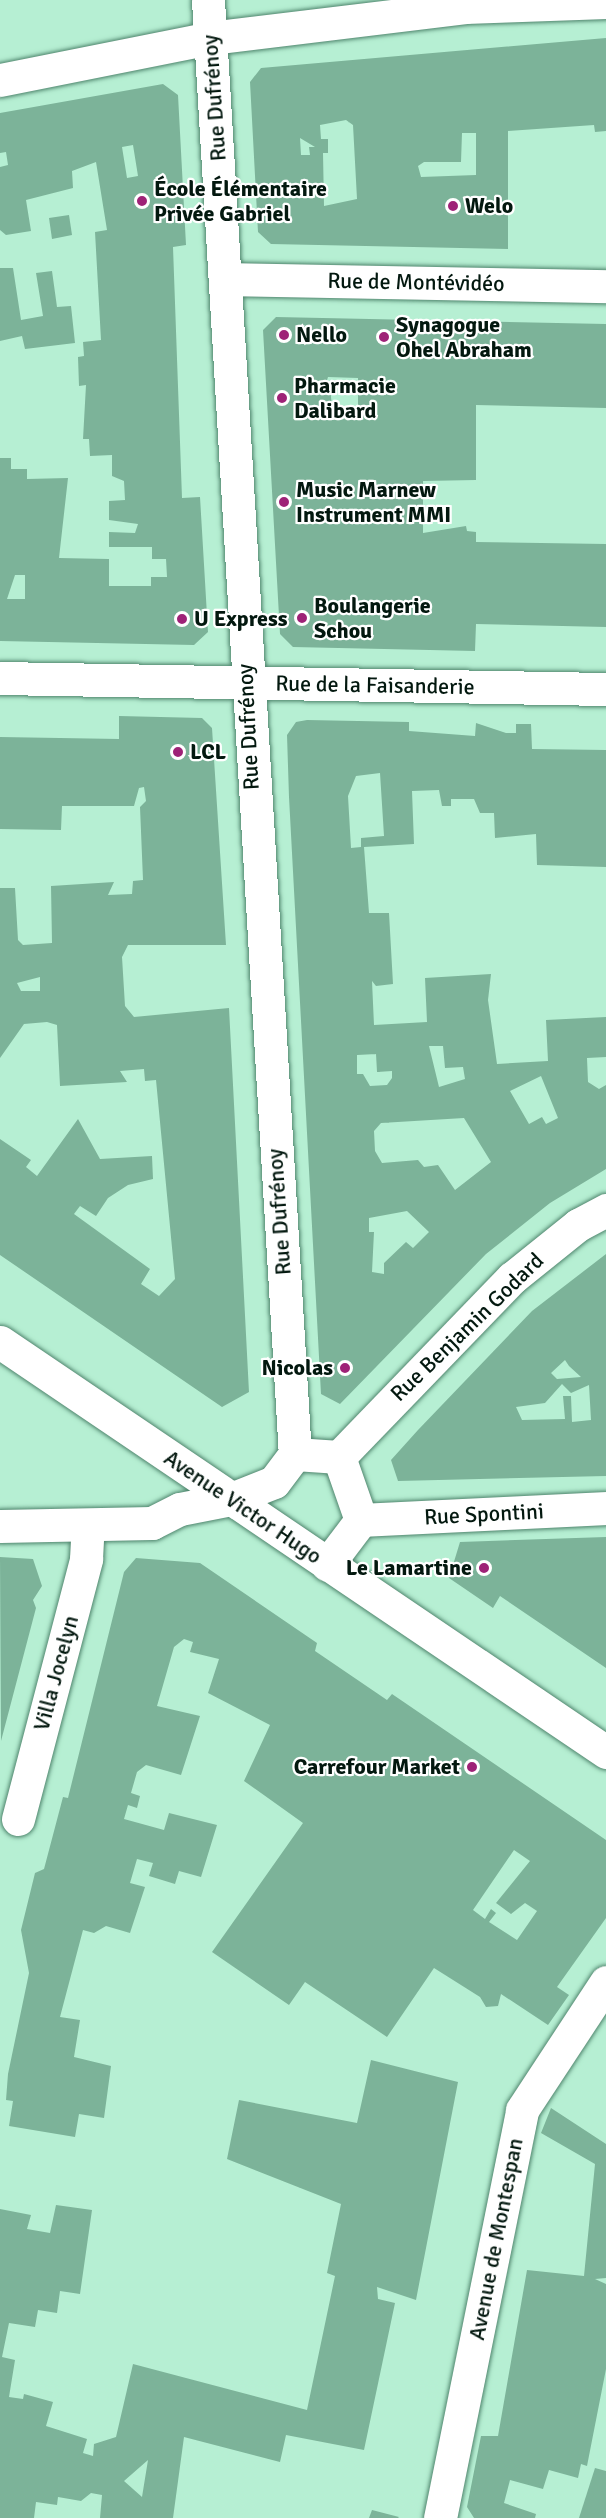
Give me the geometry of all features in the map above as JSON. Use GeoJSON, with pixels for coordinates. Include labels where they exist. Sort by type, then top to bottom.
{"type":"FeatureCollection","features":[{"type":"Feature","properties":{"kind":"street","name":"Rue Dufrénoy"},"geometry":{"type":"LineString","coordinates":[[208,0],[226,279],[245,682],[295,1454]]}},
{"type":"Feature","properties":{"kind":"street"},"geometry":{"type":"LineString","coordinates":[[0,80],[210,38],[465,7],[606,3]]}},
{"type":"Feature","properties":{"kind":"street","name":"Rue de Montévidéo"},"geometry":{"type":"LineString","coordinates":[[226,279],[606,286]]}},
{"type":"Feature","properties":{"kind":"street","name":"Rue de la Faisanderie"},"geometry":{"type":"LineString","coordinates":[[0,678],[606,689]]}},
{"type":"Feature","properties":{"kind":"street","name":"Rue Benjamin Godard"},"geometry":{"type":"LineString","coordinates":[[339,1457],[512,1278],[606,1210]]}},
{"type":"Feature","properties":{"kind":"street","name":"Avenue Victor Hugo"},"geometry":{"type":"LineString","coordinates":[[0,1342],[606,1752]]}},
{"type":"Feature","properties":{"kind":"street"},"geometry":{"type":"LineString","coordinates":[[0,1526],[152,1523],[180,1509],[231,1499],[274,1482],[295,1454],[339,1457],[361,1520],[327,1565]]}},
{"type":"Feature","properties":{"kind":"street","name":"Rue Spontini"},"geometry":{"type":"LineString","coordinates":[[361,1520],[606,1508]]}},
{"type":"Feature","properties":{"kind":"street","name":"Villa Jocelyn"},"geometry":{"type":"LineString","coordinates":[[18,1819],[86,1559],[88,1526]]}},
{"type":"Feature","properties":{"kind":"street","name":"Avenue de Montespan"},"geometry":{"type":"LineString","coordinates":[[440,2518],[522,2110],[606,1982]]}},
{"type":"Feature","properties":{"kind":"building"},"geometry":{"type":"Polygon","coordinates":[[[606,38],[606,131],[595,132],[594,125],[508,131],[508,249],[271,244],[258,232],[250,82],[261,68],[606,38]],[[346,120],[320,125],[321,139],[328,139],[328,153],[323,153],[324,206],[357,199],[353,125],[346,120]],[[462,133],[461,162],[424,162],[418,166],[421,177],[476,175],[476,133],[462,133]],[[300,138],[301,155],[310,155],[309,147],[315,147],[300,138]]]}},
{"type":"Feature","properties":{"kind":"building"},"geometry":{"type":"Polygon","coordinates":[[[163,84],[178,95],[186,245],[173,247],[182,498],[200,497],[208,632],[194,645],[0,641],[0,458],[11,458],[11,469],[27,469],[27,479],[68,478],[59,558],[109,559],[109,586],[151,586],[151,577],[167,577],[166,559],[152,559],[152,547],[109,547],[109,532],[135,533],[138,524],[109,520],[109,501],[125,500],[124,481],[112,476],[112,455],[90,456],[89,439],[83,439],[86,385],[79,386],[78,357],[84,356],[83,342],[101,340],[95,232],[107,230],[96,162],[72,171],[73,188],[26,200],[31,231],[6,235],[0,230],[0,167],[8,165],[6,152],[0,153],[0,113],[163,84]],[[133,145],[122,147],[127,178],[138,176],[133,145]],[[15,575],[7,599],[25,599],[25,575],[15,575]]]}},
{"type":"Feature","properties":{"kind":"building"},"geometry":{"type":"Polygon","coordinates":[[[69,215],[72,235],[52,239],[49,218],[69,215]]]}},
{"type":"Feature","properties":{"kind":"building"},"geometry":{"type":"Polygon","coordinates":[[[0,268],[13,268],[21,320],[43,316],[36,273],[52,271],[57,307],[71,306],[75,343],[25,349],[22,336],[0,341],[0,268]]]}},
{"type":"Feature","properties":{"kind":"building"},"geometry":{"type":"Polygon","coordinates":[[[276,317],[606,324],[606,408],[476,405],[476,480],[423,481],[423,533],[466,526],[467,531],[476,532],[476,542],[606,544],[606,627],[476,624],[475,651],[293,647],[280,634],[263,330],[276,317]],[[328,377],[325,387],[330,387],[332,407],[358,412],[358,378],[328,377]]]}},
{"type":"Feature","properties":{"kind":"building"},"geometry":{"type":"Polygon","coordinates":[[[119,716],[202,718],[212,728],[226,945],[128,945],[122,957],[125,1006],[134,1017],[229,1008],[249,1392],[222,1407],[0,1255],[0,1139],[31,1160],[26,1167],[37,1176],[78,1119],[100,1159],[152,1156],[153,1179],[128,1185],[108,1198],[96,1216],[80,1206],[74,1214],[150,1269],[141,1284],[159,1296],[175,1279],[156,1080],[145,1081],[144,1069],[120,1071],[127,1082],[60,1086],[57,1025],[47,1022],[24,1024],[0,1058],[0,888],[15,888],[18,940],[23,945],[52,943],[51,886],[114,882],[108,895],[132,894],[133,881],[143,880],[140,807],[146,801],[144,787],[139,788],[134,806],[62,806],[61,830],[0,829],[0,737],[119,739],[119,716]],[[40,977],[17,983],[21,991],[40,991],[40,977]]]}},
{"type":"Feature","properties":{"kind":"building"},"geometry":{"type":"Polygon","coordinates":[[[307,720],[409,722],[409,731],[475,736],[476,723],[506,733],[516,733],[516,724],[531,724],[532,749],[606,750],[606,867],[537,865],[536,834],[495,838],[494,813],[480,813],[474,799],[451,799],[451,806],[442,806],[439,790],[412,791],[414,844],[364,847],[369,913],[389,913],[393,984],[376,986],[372,981],[374,1025],[427,1022],[425,978],[491,974],[488,1000],[497,1064],[548,1061],[546,1020],[606,1017],[606,1057],[587,1058],[588,1082],[599,1089],[606,1085],[606,1169],[550,1203],[486,1254],[340,1404],[321,1394],[289,797],[287,735],[296,722],[307,720]],[[380,773],[356,776],[348,796],[351,848],[361,847],[361,838],[384,836],[380,773]],[[429,1046],[439,1087],[465,1079],[463,1067],[445,1068],[443,1046],[429,1046]],[[376,1054],[357,1055],[357,1074],[363,1074],[370,1086],[387,1085],[392,1078],[392,1071],[377,1072],[376,1054]],[[541,1076],[510,1091],[529,1124],[542,1117],[546,1124],[558,1118],[541,1076]],[[464,1118],[381,1123],[374,1131],[375,1151],[382,1163],[418,1160],[424,1167],[438,1165],[455,1190],[491,1162],[464,1118]],[[407,1211],[369,1218],[369,1232],[374,1232],[372,1272],[384,1274],[384,1263],[406,1242],[413,1248],[429,1232],[407,1211]]]}},
{"type":"Feature","properties":{"kind":"building"},"geometry":{"type":"Polygon","coordinates":[[[606,1254],[606,1476],[398,1481],[391,1460],[532,1311],[606,1254]],[[565,1360],[551,1373],[557,1379],[581,1377],[569,1366],[565,1360]],[[562,1384],[545,1403],[516,1407],[522,1420],[565,1419],[563,1396],[571,1396],[572,1422],[591,1420],[589,1385],[571,1393],[562,1384]]]}},
{"type":"Feature","properties":{"kind":"building"},"geometry":{"type":"Polygon","coordinates":[[[606,1537],[606,1668],[500,1596],[493,1608],[449,1578],[460,1542],[606,1537]]]}},
{"type":"Feature","properties":{"kind":"building"},"geometry":{"type":"Polygon","coordinates":[[[0,1557],[33,1559],[42,1586],[33,1600],[36,1608],[1,1741],[0,1557]]]}},
{"type":"Feature","properties":{"kind":"building"},"geometry":{"type":"Polygon","coordinates":[[[136,1558],[200,1563],[317,1643],[315,1651],[387,1700],[392,1694],[606,1840],[606,1918],[557,1987],[569,1995],[548,2025],[501,1994],[498,2006],[486,2007],[480,1997],[434,1968],[387,2037],[305,1982],[289,2005],[212,1952],[303,1823],[244,1781],[270,1725],[208,1693],[219,1659],[190,1652],[193,1642],[184,1639],[174,1647],[157,1706],[200,1716],[181,1775],[146,1765],[137,1772],[131,1793],[140,1796],[137,1808],[128,1805],[124,1819],[164,1830],[169,1813],[217,1825],[201,1877],[179,1871],[175,1884],[149,1876],[153,1863],[137,1859],[130,1883],[145,1887],[130,1933],[106,1926],[94,1933],[83,1930],[60,2017],[80,2020],[74,2057],[111,2066],[104,2118],[79,2114],[75,2137],[9,2126],[13,2101],[6,2100],[8,2074],[29,1973],[21,1930],[35,1873],[44,1869],[63,1797],[68,1798],[124,1572],[136,1558]],[[514,1850],[473,1910],[485,1919],[491,1909],[496,1913],[489,1922],[517,1940],[537,1911],[525,1903],[511,1914],[496,1903],[530,1861],[514,1850]]]}},
{"type":"Feature","properties":{"kind":"building"},"geometry":{"type":"Polygon","coordinates":[[[371,2060],[458,2082],[416,2300],[377,2287],[378,2299],[395,2303],[364,2450],[286,2435],[280,2462],[184,2437],[173,2518],[100,2518],[102,2495],[91,2493],[81,2501],[58,2497],[57,2505],[36,2502],[34,2518],[0,2518],[0,2209],[31,2215],[27,2229],[50,2233],[56,2205],[92,2210],[80,2294],[60,2291],[57,2313],[38,2310],[35,2327],[9,2323],[2,2357],[15,2360],[9,2397],[23,2399],[24,2394],[53,2402],[46,2426],[87,2439],[83,2453],[93,2456],[94,2444],[116,2437],[133,2364],[307,2410],[335,2276],[327,2273],[341,2204],[227,2159],[239,2100],[357,2123],[371,2060]],[[148,2460],[124,2481],[142,2497],[148,2460]]]}},
{"type":"Feature","properties":{"kind":"building"},"geometry":{"type":"Polygon","coordinates":[[[551,2108],[606,2144],[606,2278],[595,2279],[606,2284],[606,2369],[587,2466],[581,2464],[578,2478],[549,2470],[543,2489],[510,2480],[504,2503],[536,2514],[535,2518],[474,2518],[467,2507],[481,2436],[498,2436],[527,2270],[584,2276],[595,2164],[541,2133],[551,2108]]]}},
{"type":"Feature","properties":{"kind":"building"},"geometry":{"type":"Polygon","coordinates":[[[595,2468],[606,2471],[606,2518],[579,2518],[595,2468]]]}},
{"type":"Feature","properties":{"kind":"building"},"geometry":{"type":"Polygon","coordinates":[[[372,2510],[399,2517],[369,2518],[372,2510]]]}},
{"type":"Feature","properties":{"kind":"place","name":"École Élémentaire Privée Gabriel"},"geometry":{"type":"Point","coordinates":[142,201]}},
{"type":"Feature","properties":{"kind":"place","name":"Welo"},"geometry":{"type":"Point","coordinates":[453,206]}},
{"type":"Feature","properties":{"kind":"place","name":"Nello"},"geometry":{"type":"Point","coordinates":[284,335]}},
{"type":"Feature","properties":{"kind":"place","name":"Synagogue Ohel Abraham"},"geometry":{"type":"Point","coordinates":[384,337]}},
{"type":"Feature","properties":{"kind":"place","name":"Pharmacie Dalibard"},"geometry":{"type":"Point","coordinates":[282,398]}},
{"type":"Feature","properties":{"kind":"place","name":"Music Marnew Instrument MMI"},"geometry":{"type":"Point","coordinates":[284,502]}},
{"type":"Feature","properties":{"kind":"place","name":"Boulangerie Schou"},"geometry":{"type":"Point","coordinates":[302,618]}},
{"type":"Feature","properties":{"kind":"place","name":"U Express"},"geometry":{"type":"Point","coordinates":[182,619]}},
{"type":"Feature","properties":{"kind":"place","name":"LCL"},"geometry":{"type":"Point","coordinates":[178,752]}},
{"type":"Feature","properties":{"kind":"place","name":"Nicolas"},"geometry":{"type":"Point","coordinates":[345,1368]}},
{"type":"Feature","properties":{"kind":"place","name":"Le Lamartine"},"geometry":{"type":"Point","coordinates":[484,1568]}},
{"type":"Feature","properties":{"kind":"place","name":"Carrefour Market"},"geometry":{"type":"Point","coordinates":[472,1767]}}]}
